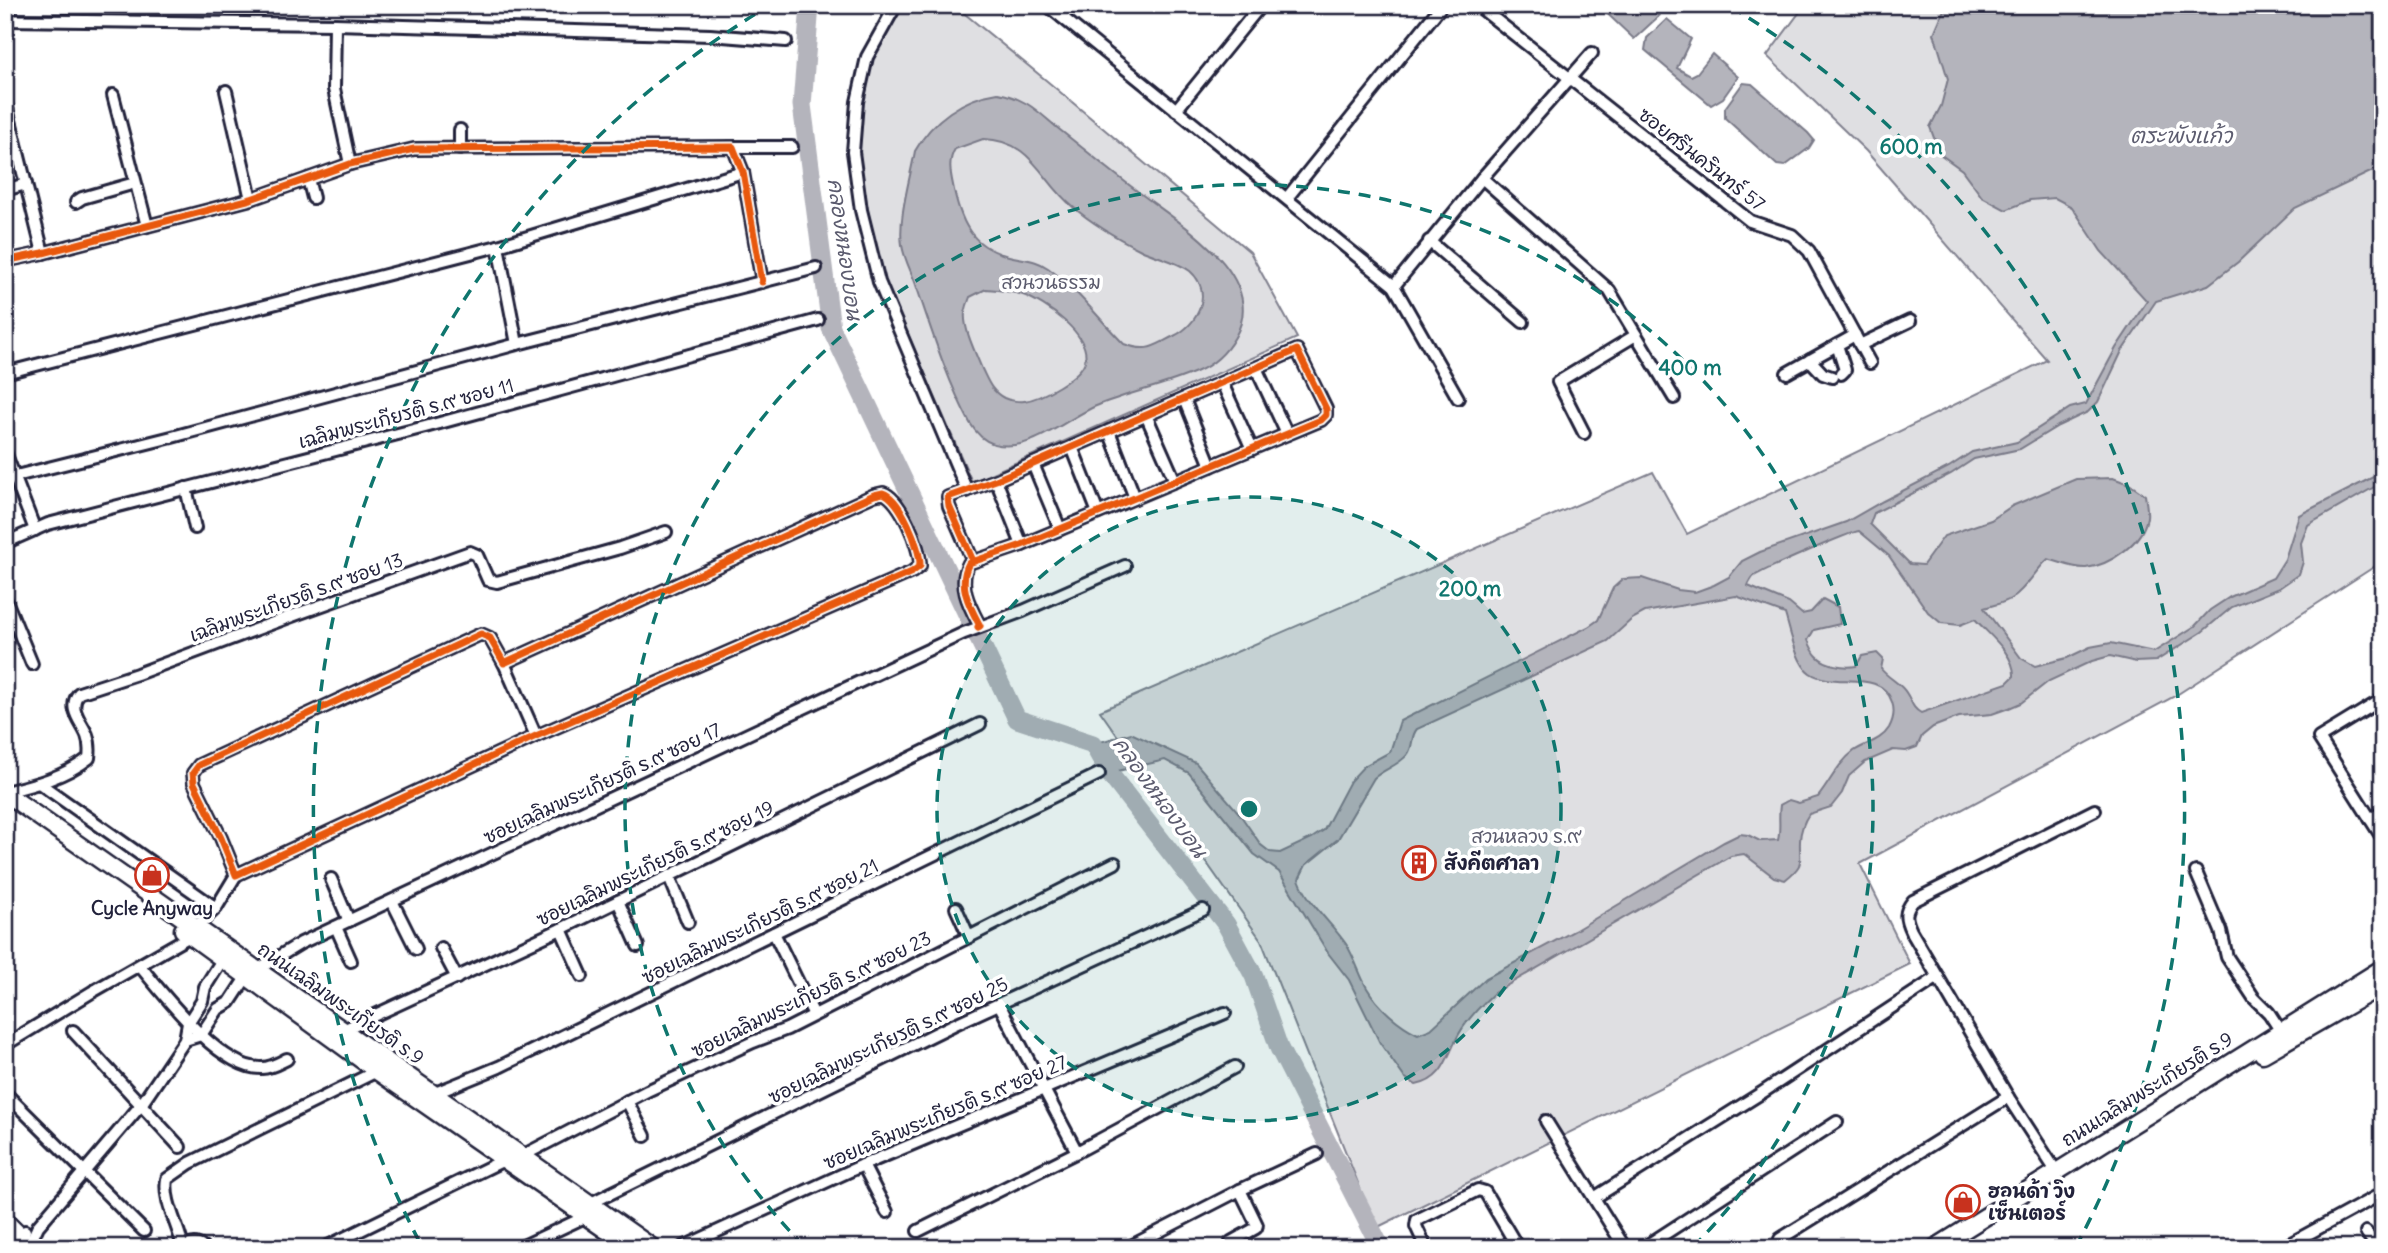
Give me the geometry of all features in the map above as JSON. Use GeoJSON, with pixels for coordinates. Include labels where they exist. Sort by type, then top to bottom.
{"type":"FeatureCollection","features":[{"type":"Feature","properties":{"kind":"main road","name":"ถนนเฉลิมพระเกียรติ ร.9"},"geometry":{"type":"LineString","coordinates":[[5,792],[252,973],[377,1071],[514,1158],[588,1210],[653,1248]]}},
{"type":"Feature","properties":{"kind":"main road","name":"ถนนเฉลิมพระเกียรติ ร.9"},"geometry":{"type":"LineString","coordinates":[[5,803],[193,931],[222,960],[252,973],[343,1030],[433,1094],[514,1158]]}},
{"type":"Feature","properties":{"kind":"main road","name":"ถนนเฉลิมพระเกียรติ ร.9"},"geometry":{"type":"LineString","coordinates":[[1935,1248],[2383,968]]}},
{"type":"Feature","properties":{"kind":"main road","name":"ถนนเฉลิมพระเกียรติ ร.9"},"geometry":{"type":"LineString","coordinates":[[1953,1248],[2285,1040],[2383,985]]}},
{"type":"Feature","properties":{"kind":"main road","name":"ถนนเฉลิมพระเกียรติ ร.9"},"geometry":{"type":"LineString","coordinates":[[588,1210],[632,1248]]}},
{"type":"Feature","properties":{"kind":"street"},"geometry":{"type":"LineString","coordinates":[[896,5],[867,57],[857,102],[853,152],[861,210],[879,282],[967,491]]}},
{"type":"Feature","properties":{"kind":"street"},"geometry":{"type":"LineString","coordinates":[[1047,5],[1394,286],[1458,398]]}},
{"type":"Feature","properties":{"kind":"street"},"geometry":{"type":"LineString","coordinates":[[1062,18],[1072,5]]}},
{"type":"Feature","properties":{"kind":"street"},"geometry":{"type":"LineString","coordinates":[[1176,110],[1261,5]]}},
{"type":"Feature","properties":{"kind":"street"},"geometry":{"type":"LineString","coordinates":[[1287,198],[1441,5]]}},
{"type":"Feature","properties":{"kind":"street","name":"ซอยศรีนครินทร์ 57"},"geometry":{"type":"LineString","coordinates":[[1477,5],[1750,221],[1792,235],[1809,251],[1870,363]]}},
{"type":"Feature","properties":{"kind":"street"},"geometry":{"type":"LineString","coordinates":[[5,20],[335,24],[696,34],[786,41]]}},
{"type":"Feature","properties":{"kind":"street"},"geometry":{"type":"LineString","coordinates":[[335,24],[334,89],[350,164]]}},
{"type":"Feature","properties":{"kind":"street"},"geometry":{"type":"LineString","coordinates":[[1394,286],[1482,178],[1592,53]]}},
{"type":"Feature","properties":{"kind":"street"},"geometry":{"type":"LineString","coordinates":[[226,91],[251,200]]}},
{"type":"Feature","properties":{"kind":"street"},"geometry":{"type":"LineString","coordinates":[[113,95],[147,226]]}},
{"type":"Feature","properties":{"kind":"street"},"geometry":{"type":"LineString","coordinates":[[5,100],[11,149],[26,184],[43,253]]}},
{"type":"Feature","properties":{"kind":"street"},"geometry":{"type":"LineString","coordinates":[[460,130],[460,149]]}},
{"type":"Feature","properties":{"kind":"street"},"geometry":{"type":"LineString","coordinates":[[5,261],[251,200],[350,164],[414,149],[792,146]]}},
{"type":"Feature","properties":{"kind":"street"},"geometry":{"type":"LineString","coordinates":[[733,147],[743,173],[762,282]]}},
{"type":"Feature","properties":{"kind":"street"},"geometry":{"type":"LineString","coordinates":[[5,373],[498,246],[743,173]]}},
{"type":"Feature","properties":{"kind":"street"},"geometry":{"type":"LineString","coordinates":[[1482,178],[1609,290],[1674,398]]}},
{"type":"Feature","properties":{"kind":"street"},"geometry":{"type":"LineString","coordinates":[[308,179],[313,198]]}},
{"type":"Feature","properties":{"kind":"street"},"geometry":{"type":"LineString","coordinates":[[76,202],[135,183]]}},
{"type":"Feature","properties":{"kind":"street"},"geometry":{"type":"LineString","coordinates":[[5,190],[26,184]]}},
{"type":"Feature","properties":{"kind":"street"},"geometry":{"type":"LineString","coordinates":[[1429,241],[1523,322]]}},
{"type":"Feature","properties":{"kind":"street"},"geometry":{"type":"LineString","coordinates":[[498,246],[517,344]]}},
{"type":"Feature","properties":{"kind":"street"},"geometry":{"type":"LineString","coordinates":[[16,477],[816,268]]}},
{"type":"Feature","properties":{"kind":"street","name":"เฉลิมพระเกียรติ ร.๙ ซอย 11"},"geometry":{"type":"LineString","coordinates":[[5,543],[48,524],[425,427],[818,320]]}},
{"type":"Feature","properties":{"kind":"street"},"geometry":{"type":"LineString","coordinates":[[1787,373],[1838,345],[1909,321]]}},
{"type":"Feature","properties":{"kind":"street"},"geometry":{"type":"LineString","coordinates":[[1584,433],[1558,382],[1636,335]]}},
{"type":"Feature","properties":{"kind":"street"},"geometry":{"type":"LineString","coordinates":[[1810,360],[1823,374],[1837,376],[1845,369],[1838,345]]}},
{"type":"Feature","properties":{"kind":"street"},"geometry":{"type":"LineString","coordinates":[[974,561],[949,506],[948,497],[996,480],[1297,350],[1326,409],[1321,420],[1022,545],[969,563],[965,571],[965,593],[979,626]]}},
{"type":"Feature","properties":{"kind":"street"},"geometry":{"type":"LineString","coordinates":[[1256,368],[1287,434]]}},
{"type":"Feature","properties":{"kind":"street"},"geometry":{"type":"LineString","coordinates":[[1222,383],[1252,449]]}},
{"type":"Feature","properties":{"kind":"street"},"geometry":{"type":"LineString","coordinates":[[1184,399],[1211,466]]}},
{"type":"Feature","properties":{"kind":"street"},"geometry":{"type":"LineString","coordinates":[[1146,415],[1175,481]]}},
{"type":"Feature","properties":{"kind":"street"},"geometry":{"type":"LineString","coordinates":[[1109,431],[1135,498]]}},
{"type":"Feature","properties":{"kind":"street"},"geometry":{"type":"LineString","coordinates":[[1072,447],[1098,513]]}},
{"type":"Feature","properties":{"kind":"street"},"geometry":{"type":"LineString","coordinates":[[5,452],[35,530]]}},
{"type":"Feature","properties":{"kind":"street"},"geometry":{"type":"LineString","coordinates":[[1032,464],[1060,529]]}},
{"type":"Feature","properties":{"kind":"street"},"geometry":{"type":"LineString","coordinates":[[996,480],[1022,545]]}},
{"type":"Feature","properties":{"kind":"street"},"geometry":{"type":"LineString","coordinates":[[186,488],[195,528]]}},
{"type":"Feature","properties":{"kind":"street"},"geometry":{"type":"LineString","coordinates":[[5,1045],[140,966],[193,931],[216,908],[236,874],[536,736],[912,572],[920,566],[920,559],[900,509],[889,495],[874,495],[504,663]]}},
{"type":"Feature","properties":{"kind":"street","name":"เฉลิมพระเกียรติ ร.๙ ซอย 13"},"geometry":{"type":"LineString","coordinates":[[5,792],[39,783],[78,767],[89,758],[88,736],[74,708],[79,693],[470,552],[477,555],[488,580],[497,582],[620,548],[666,532]]}},
{"type":"Feature","properties":{"kind":"street","name":"ซอยเฉลิมพระเกียรติ ร.๙ ซอย 17"},"geometry":{"type":"LineString","coordinates":[[252,973],[279,955],[336,927],[979,626],[1023,611],[1125,566]]}},
{"type":"Feature","properties":{"kind":"street"},"geometry":{"type":"LineString","coordinates":[[5,598],[32,664]]}},
{"type":"Feature","properties":{"kind":"street"},"geometry":{"type":"LineString","coordinates":[[236,874],[194,783],[193,773],[199,765],[481,634],[489,638],[504,663],[536,736]]}},
{"type":"Feature","properties":{"kind":"street"},"geometry":{"type":"LineString","coordinates":[[2383,699],[2319,737],[2383,839]]}},
{"type":"Feature","properties":{"kind":"street","name":"ซอยเฉลิมพระเกียรติ ร.๙ ซอย 19"},"geometry":{"type":"LineString","coordinates":[[343,1030],[561,929],[980,723]]}},
{"type":"Feature","properties":{"kind":"street","name":"ซอยเฉลิมพระเกียรติ ร.๙ ซอย 21"},"geometry":{"type":"LineString","coordinates":[[433,1094],[499,1067],[1099,774]]}},
{"type":"Feature","properties":{"kind":"street"},"geometry":{"type":"LineString","coordinates":[[39,783],[216,908]]}},
{"type":"Feature","properties":{"kind":"street"},"geometry":{"type":"LineString","coordinates":[[2056,1171],[2008,1097],[1905,918],[1906,909],[1913,901],[2095,810]]}},
{"type":"Feature","properties":{"kind":"street"},"geometry":{"type":"LineString","coordinates":[[2370,820],[2383,812]]}},
{"type":"Feature","properties":{"kind":"street","name":"ซอยเฉลิมพระเกียรติ ร.๙ ซอย 23"},"geometry":{"type":"LineString","coordinates":[[324,1248],[627,1101],[814,1015],[1115,863]]}},
{"type":"Feature","properties":{"kind":"street"},"geometry":{"type":"LineString","coordinates":[[2196,872],[2221,931],[2227,957],[2254,998],[2269,1013],[2280,1030]]}},
{"type":"Feature","properties":{"kind":"street"},"geometry":{"type":"LineString","coordinates":[[669,876],[688,922]]}},
{"type":"Feature","properties":{"kind":"street"},"geometry":{"type":"LineString","coordinates":[[331,879],[349,921]]}},
{"type":"Feature","properties":{"kind":"street"},"geometry":{"type":"LineString","coordinates":[[392,901],[416,949]]}},
{"type":"Feature","properties":{"kind":"street"},"geometry":{"type":"LineString","coordinates":[[618,901],[638,946]]}},
{"type":"Feature","properties":{"kind":"street"},"geometry":{"type":"LineString","coordinates":[[956,908],[969,937]]}},
{"type":"Feature","properties":{"kind":"street","name":"ซอยเฉลิมพระเกียรติ ร.๙ ซอย 25"},"geometry":{"type":"LineString","coordinates":[[519,1248],[588,1210],[999,1004],[1203,910]]}},
{"type":"Feature","properties":{"kind":"street"},"geometry":{"type":"LineString","coordinates":[[336,927],[351,961]]}},
{"type":"Feature","properties":{"kind":"street"},"geometry":{"type":"LineString","coordinates":[[561,929],[582,976]]}},
{"type":"Feature","properties":{"kind":"street"},"geometry":{"type":"LineString","coordinates":[[774,933],[814,1015]]}},
{"type":"Feature","properties":{"kind":"street"},"geometry":{"type":"LineString","coordinates":[[441,948],[457,978]]}},
{"type":"Feature","properties":{"kind":"street"},"geometry":{"type":"LineString","coordinates":[[32,1246],[38,1226],[141,1105],[185,1040],[188,1023],[222,960]]}},
{"type":"Feature","properties":{"kind":"street"},"geometry":{"type":"LineString","coordinates":[[140,966],[188,1023],[237,1062],[261,1068],[274,1066],[287,1059]]}},
{"type":"Feature","properties":{"kind":"street"},"geometry":{"type":"LineString","coordinates":[[185,1040],[201,1035],[218,1010],[230,1002],[252,973]]}},
{"type":"Feature","properties":{"kind":"street"},"geometry":{"type":"LineString","coordinates":[[1594,1198],[1763,1092],[1938,977]]}},
{"type":"Feature","properties":{"kind":"street"},"geometry":{"type":"LineString","coordinates":[[999,1004],[1077,1152]]}},
{"type":"Feature","properties":{"kind":"street","name":"ซอยเฉลิมพระเกียรติ ร.๙ ซอย 27"},"geometry":{"type":"LineString","coordinates":[[681,1248],[863,1165],[1225,1013]]}},
{"type":"Feature","properties":{"kind":"street"},"geometry":{"type":"LineString","coordinates":[[74,1031],[180,1147]]}},
{"type":"Feature","properties":{"kind":"street"},"geometry":{"type":"LineString","coordinates":[[918,1231],[1077,1152],[1235,1067]]}},
{"type":"Feature","properties":{"kind":"street"},"geometry":{"type":"LineString","coordinates":[[203,1248],[199,1244],[183,1247],[168,1199],[167,1179],[190,1163],[377,1071]]}},
{"type":"Feature","properties":{"kind":"street"},"geometry":{"type":"LineString","coordinates":[[5,1093],[144,1231]]}},
{"type":"Feature","properties":{"kind":"street"},"geometry":{"type":"LineString","coordinates":[[1780,1239],[2008,1097]]}},
{"type":"Feature","properties":{"kind":"street"},"geometry":{"type":"LineString","coordinates":[[627,1101],[645,1136]]}},
{"type":"Feature","properties":{"kind":"street"},"geometry":{"type":"LineString","coordinates":[[1546,1121],[1625,1248]]}},
{"type":"Feature","properties":{"kind":"street"},"geometry":{"type":"LineString","coordinates":[[1643,1248],[1837,1122]]}},
{"type":"Feature","properties":{"kind":"street"},"geometry":{"type":"LineString","coordinates":[[1127,1248],[1240,1189],[1317,1154]]}},
{"type":"Feature","properties":{"kind":"street"},"geometry":{"type":"LineString","coordinates":[[863,1165],[887,1212]]}},
{"type":"Feature","properties":{"kind":"street"},"geometry":{"type":"LineString","coordinates":[[1231,1242],[1257,1225],[1240,1189]]}},
{"type":"Feature","properties":{"kind":"street"},"geometry":{"type":"LineString","coordinates":[[1426,1248],[1416,1226],[1420,1216],[1478,1190],[1485,1192],[1518,1248]]}},
{"type":"Feature","properties":{"kind":"street"},"geometry":{"type":"LineString","coordinates":[[2282,1248],[2383,1193]]}},
{"type":"Feature","properties":{"kind":"street"},"geometry":{"type":"LineString","coordinates":[[5,1217],[32,1246]]}},
{"type":"Feature","properties":{"kind":"street"},"geometry":{"type":"LineString","coordinates":[[5,1240],[38,1226]]}},
{"type":"Feature","properties":{"kind":"street"},"geometry":{"type":"LineString","coordinates":[[2366,1232],[2377,1248]]}},
{"type":"Feature","properties":{"kind":"green space","name":"สวนวนธรรม"},"geometry":{"type":"Polygon","coordinates":[[[901,5],[954,5],[1047,81],[1250,252],[1297,338],[972,482],[884,279],[868,211],[859,151],[862,103],[872,58],[901,5]]]}},
{"type":"Feature","properties":{"kind":"green space","name":"สวนหลวง ร.๙"},"geometry":{"type":"Polygon","coordinates":[[[1805,5],[2383,5],[2383,561],[2175,696],[1860,864],[1910,964],[1376,1228],[1261,940],[1100,711],[1653,472],[1687,534],[2047,360],[1866,151],[1767,56],[1805,5]]]}},
{"type":"Feature","properties":{"kind":"water"},"geometry":{"type":"Polygon","coordinates":[[[1598,5],[1646,5],[1659,16],[1634,39],[1598,5]]]}},
{"type":"Feature","properties":{"kind":"water","name":"ตระพังแก้ว"},"geometry":{"type":"Polygon","coordinates":[[[1946,5],[2383,5],[2383,166],[2295,208],[2238,262],[2208,285],[2156,301],[2122,351],[2098,402],[2088,412],[2020,449],[1974,459],[1951,474],[1874,513],[1870,524],[1910,564],[1923,565],[1944,536],[1991,520],[2012,506],[2076,479],[2113,478],[2129,484],[2145,495],[2147,517],[2139,536],[2132,544],[2115,557],[2086,568],[2048,559],[2012,598],[1984,608],[2021,658],[2035,666],[2067,658],[2090,647],[2111,643],[2154,652],[2195,626],[2210,610],[2230,597],[2273,578],[2285,559],[2299,515],[2383,472],[2383,482],[2308,525],[2301,543],[2303,562],[2299,574],[2279,588],[2232,607],[2202,632],[2156,661],[2136,662],[2110,656],[2092,661],[2049,681],[2021,703],[1992,714],[1959,717],[1933,727],[1922,736],[1917,747],[1906,751],[1893,750],[1865,762],[1849,776],[1842,793],[1831,807],[1809,814],[1801,834],[1799,866],[1785,880],[1774,877],[1744,854],[1731,856],[1494,993],[1466,1023],[1439,1072],[1433,1078],[1416,1085],[1404,1077],[1380,1043],[1349,980],[1328,953],[1279,872],[1254,854],[1189,773],[1165,760],[1109,773],[1093,744],[1131,733],[1196,763],[1239,813],[1261,845],[1270,852],[1280,853],[1324,830],[1350,781],[1364,766],[1390,752],[1400,721],[1588,627],[1598,620],[1613,588],[1623,579],[1642,578],[1678,590],[1695,592],[1714,585],[1729,577],[1742,561],[1760,552],[1846,522],[1972,452],[2017,442],[2070,408],[2086,404],[2116,348],[2147,301],[2101,251],[2072,207],[2055,198],[2030,200],[2006,210],[1982,197],[1962,170],[1940,154],[1930,127],[1941,106],[1948,79],[1934,33],[1946,5]],[[1859,531],[1759,574],[1753,577],[1748,586],[1789,603],[1802,614],[1811,612],[1823,599],[1838,607],[1840,624],[1814,630],[1808,640],[1816,654],[1830,664],[1851,667],[1856,666],[1862,656],[1877,653],[1883,659],[1881,669],[1902,687],[1914,707],[1921,713],[2007,683],[2014,676],[2006,652],[1975,619],[1960,625],[1941,623],[1928,612],[1889,556],[1859,531]],[[1736,596],[1645,612],[1632,619],[1608,641],[1417,729],[1407,755],[1374,778],[1338,839],[1306,865],[1299,879],[1314,905],[1346,944],[1372,995],[1396,1020],[1418,1034],[1431,1029],[1486,978],[1574,931],[1724,842],[1740,834],[1760,841],[1778,840],[1780,805],[1789,800],[1799,803],[1818,797],[1848,756],[1886,732],[1894,712],[1886,692],[1878,685],[1868,682],[1831,680],[1810,673],[1797,654],[1785,614],[1736,596]]]}},
{"type":"Feature","properties":{"kind":"water"},"geometry":{"type":"Polygon","coordinates":[[[1667,19],[1691,39],[1677,68],[1691,76],[1697,73],[1712,54],[1738,77],[1723,98],[1711,105],[1645,50],[1647,38],[1667,19]]]}},
{"type":"Feature","properties":{"kind":"water"},"geometry":{"type":"Polygon","coordinates":[[[1743,83],[1752,84],[1814,140],[1809,148],[1785,166],[1777,165],[1725,118],[1725,108],[1743,83]]]}},
{"type":"Feature","properties":{"kind":"water"},"geometry":{"type":"Polygon","coordinates":[[[998,93],[1032,107],[1199,238],[1232,274],[1241,294],[1242,315],[1235,337],[1228,348],[1208,366],[1185,377],[1101,404],[1036,439],[1008,446],[986,441],[970,423],[940,356],[904,255],[901,234],[915,151],[930,130],[950,112],[998,93]],[[983,139],[955,149],[950,164],[961,215],[979,242],[1000,253],[1044,265],[1059,276],[1124,344],[1139,348],[1150,347],[1183,331],[1190,324],[1202,298],[1197,279],[1190,271],[1141,250],[1081,213],[1025,154],[1014,146],[983,139]],[[986,289],[970,297],[965,319],[970,341],[990,385],[996,392],[1006,399],[1024,401],[1049,392],[1076,374],[1085,361],[1085,351],[1074,330],[1054,312],[1023,295],[986,289]]]}},
{"type":"Feature","properties":{"kind":"waterway","name":"คลองหนองบอน"},"geometry":{"type":"LineString","coordinates":[[810,5],[802,105],[831,328],[1017,719],[1093,744],[1109,773],[1226,924],[1254,976],[1279,1048],[1381,1248]]}},
{"type":"Feature","properties":{"kind":"cycle path"},"geometry":{"type":"LineString","coordinates":[[5,261],[251,199],[350,164],[414,149],[733,147],[743,172],[762,282]]}},
{"type":"Feature","properties":{"kind":"cycle path"},"geometry":{"type":"LineString","coordinates":[[973,561],[949,506],[948,497],[996,480],[1297,350],[1326,409],[1326,415],[1321,420],[1022,545],[969,563],[964,579],[965,588],[969,604],[980,626],[978,627]]}},
{"type":"Feature","properties":{"kind":"cycle path"},"geometry":{"type":"LineString","coordinates":[[883,493],[896,504],[913,536],[920,566],[912,572],[536,736],[236,875],[194,783],[193,773],[199,765],[481,634],[490,638],[504,663],[883,493]]}},
{"type":"Feature","properties":{"kind":"place","name":"สังคีตศาลา"},"geometry":{"type":"Point","coordinates":[1419,863]}},
{"type":"Feature","properties":{"kind":"place","name":"Cycle Anyway"},"geometry":{"type":"Point","coordinates":[152,875]}},
{"type":"Feature","properties":{"kind":"place","name":"ฮอนด้า วิง เซ็นเตอร์"},"geometry":{"type":"Point","coordinates":[1963,1202]}}]}
